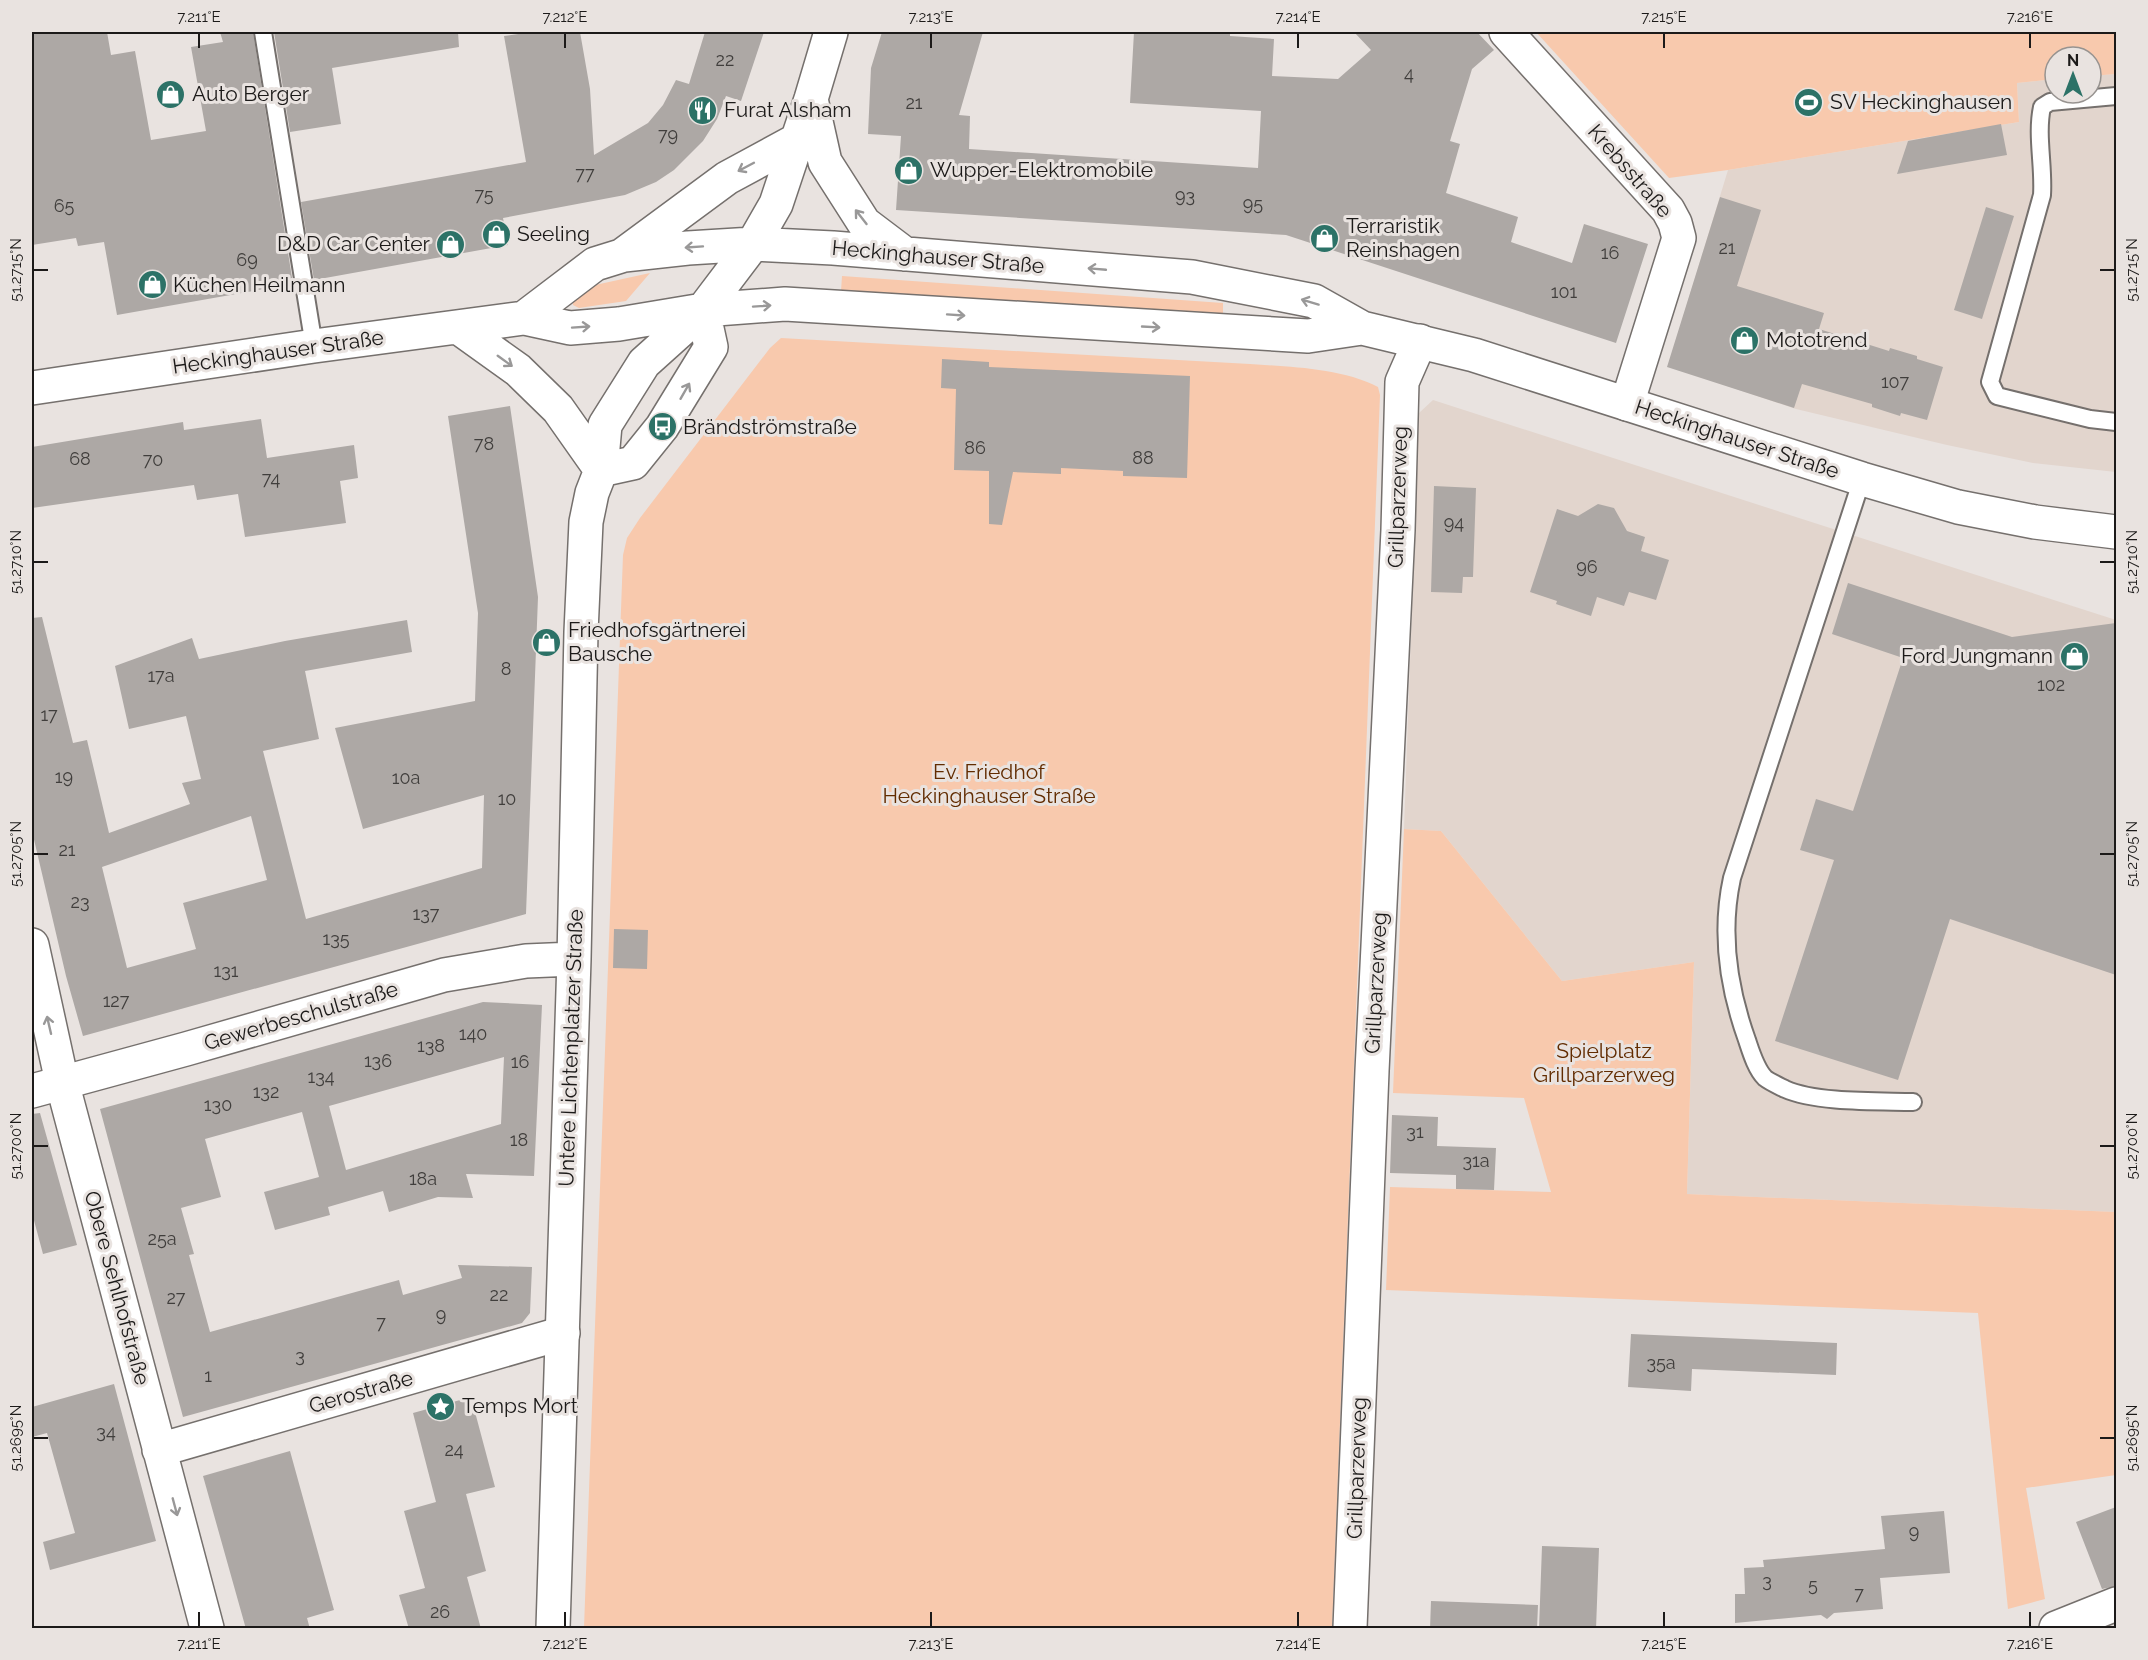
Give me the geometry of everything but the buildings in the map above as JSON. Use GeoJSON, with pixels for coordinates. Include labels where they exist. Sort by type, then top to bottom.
{"type":"FeatureCollection","features":[{"type":"Feature","properties":{"kind":"main road"},"geometry":{"type":"LineString","coordinates":[[753,244],[776,204],[831,32]]}},
{"type":"Feature","properties":{"kind":"main road","name":"Krebsstraße"},"geometry":{"type":"LineString","coordinates":[[1506,32],[1668,210],[1675,223],[1679,238],[1627,404]]}},
{"type":"Feature","properties":{"kind":"main road"},"geometry":{"type":"LineString","coordinates":[[811,99],[825,162],[864,223],[906,254]]}},
{"type":"Feature","properties":{"kind":"main road"},"geometry":{"type":"LineString","coordinates":[[624,255],[727,178],[797,140]]}},
{"type":"Feature","properties":{"kind":"main road","name":"Heckinghauser Straße"},"geometry":{"type":"LineString","coordinates":[[524,318],[595,264],[624,255],[753,244],[833,248],[1192,277],[1314,301],[1362,328],[1474,355],[1862,479],[1958,507],[2035,522],[2116,532]]}},
{"type":"Feature","properties":{"kind":"main road","name":"Untere Lichtenplatzer Straße"},"geometry":{"type":"LineString","coordinates":[[553,1629],[585,533],[592,493],[601,470],[606,424],[644,363],[703,310],[753,244]]}},
{"type":"Feature","properties":{"kind":"main road","name":"Heckinghauser Straße"},"geometry":{"type":"LineString","coordinates":[[32,388],[314,346],[524,318],[570,328],[619,324],[703,310],[785,304],[1308,336],[1362,328]]}},
{"type":"Feature","properties":{"kind":"main road"},"geometry":{"type":"LineString","coordinates":[[458,327],[518,370],[558,409],[601,470],[633,463],[662,428],[711,347],[703,310]]}},
{"type":"Feature","properties":{"kind":"main road","name":"Grillparzerweg"},"geometry":{"type":"LineString","coordinates":[[1350,1629],[1372,1071],[1398,530],[1402,382],[1420,341]]}},
{"type":"Feature","properties":{"kind":"main road","name":"Obere Sehlhofstraße"},"geometry":{"type":"LineString","coordinates":[[32,945],[47,1086],[159,1450],[207,1629]]}},
{"type":"Feature","properties":{"kind":"main road","name":"Gewerbeschulstraße"},"geometry":{"type":"LineString","coordinates":[[47,1086],[444,975],[526,961],[574,959]]}},
{"type":"Feature","properties":{"kind":"main road","name":"Gerostraße"},"geometry":{"type":"LineString","coordinates":[[159,1450],[563,1333]]}},
{"type":"Feature","properties":{"kind":"main road"},"geometry":{"type":"LineString","coordinates":[[2056,1629],[2116,1604]]}},
{"type":"Feature","properties":{"kind":"lane"},"geometry":{"type":"LineString","coordinates":[[263,32],[314,346]]}},
{"type":"Feature","properties":{"kind":"lane"},"geometry":{"type":"LineString","coordinates":[[2116,96],[2050,102],[2042,107],[2040,119],[2042,195],[1990,382],[1997,396],[2090,419],[2116,422]]}},
{"type":"Feature","properties":{"kind":"lane"},"geometry":{"type":"LineString","coordinates":[[1862,479],[1732,878],[1726,904],[1725,936],[1732,993],[1753,1056],[1765,1077],[1786,1090],[1818,1097],[1913,1102]]}},
{"type":"Feature","properties":{"kind":"shaded area"},"geometry":{"type":"Polygon","coordinates":[[[2116,74],[2116,472],[2033,463],[1947,445],[1796,409],[1668,366],[1728,170],[2019,122],[2017,83],[2043,80],[2043,105],[2103,105],[2103,75],[2116,74]]]}},
{"type":"Feature","properties":{"kind":"shaded area"},"geometry":{"type":"Polygon","coordinates":[[[1433,400],[2116,620],[2116,1212],[1687,1194],[1694,962],[1562,981],[1441,831],[1404,829],[1419,413],[1433,400]]]}},
{"type":"Feature","properties":{"kind":"green space","name":"SV Heckinghausen"},"geometry":{"type":"Polygon","coordinates":[[[1536,32],[2116,32],[2116,74],[2103,75],[2103,45],[2043,45],[2043,80],[2017,83],[2019,122],[1669,178],[1536,32]]]}},
{"type":"Feature","properties":{"kind":"green space"},"geometry":{"type":"Polygon","coordinates":[[[650,273],[626,301],[579,308],[573,305],[573,300],[586,287],[650,273]]]}},
{"type":"Feature","properties":{"kind":"green space"},"geometry":{"type":"Polygon","coordinates":[[[842,276],[1223,303],[1223,315],[841,291],[842,276]]]}},
{"type":"Feature","properties":{"kind":"green space","name":"Ev. Friedhof Heckinghauser Straße"},"geometry":{"type":"Polygon","coordinates":[[[781,338],[1282,366],[1332,372],[1378,387],[1380,395],[1332,1628],[584,1628],[623,555],[627,538],[640,518],[770,348],[781,338]]]}},
{"type":"Feature","properties":{"kind":"green space","name":"Spielplatz Grillparzerweg"},"geometry":{"type":"Polygon","coordinates":[[[1404,829],[1441,831],[1562,981],[1694,962],[1687,1194],[2116,1212],[2116,1475],[2026,1488],[2045,1599],[2008,1609],[1978,1313],[1386,1290],[1390,1187],[1551,1192],[1524,1098],[1393,1093],[1404,829]]]}},
{"type":"Feature","properties":{"kind":"place","name":"Auto Berger"},"geometry":{"type":"Point","coordinates":[171,94]}},
{"type":"Feature","properties":{"kind":"place","name":"SV Heckinghausen"},"geometry":{"type":"Point","coordinates":[1809,102]}},
{"type":"Feature","properties":{"kind":"place","name":"Furat Alsham"},"geometry":{"type":"Point","coordinates":[703,110]}},
{"type":"Feature","properties":{"kind":"place","name":"Wupper-Elektromobile"},"geometry":{"type":"Point","coordinates":[909,170]}},
{"type":"Feature","properties":{"kind":"place","name":"Seeling"},"geometry":{"type":"Point","coordinates":[496,234]}},
{"type":"Feature","properties":{"kind":"place","name":"Terraristik Reinshagen"},"geometry":{"type":"Point","coordinates":[1325,238]}},
{"type":"Feature","properties":{"kind":"place","name":"D&D Car Center"},"geometry":{"type":"Point","coordinates":[451,244]}},
{"type":"Feature","properties":{"kind":"place","name":"Küchen Heilmann"},"geometry":{"type":"Point","coordinates":[152,285]}},
{"type":"Feature","properties":{"kind":"place","name":"Mototrend"},"geometry":{"type":"Point","coordinates":[1745,340]}},
{"type":"Feature","properties":{"kind":"place","name":"Brändströmstraße"},"geometry":{"type":"Point","coordinates":[662,427]}},
{"type":"Feature","properties":{"kind":"place","name":"Friedhofsgärtnerei Bausche"},"geometry":{"type":"Point","coordinates":[547,642]}},
{"type":"Feature","properties":{"kind":"place","name":"Ford Jungmann"},"geometry":{"type":"Point","coordinates":[2074,656]}},
{"type":"Feature","properties":{"kind":"place","name":"Temps Mort"},"geometry":{"type":"Point","coordinates":[441,1406]}}]}
